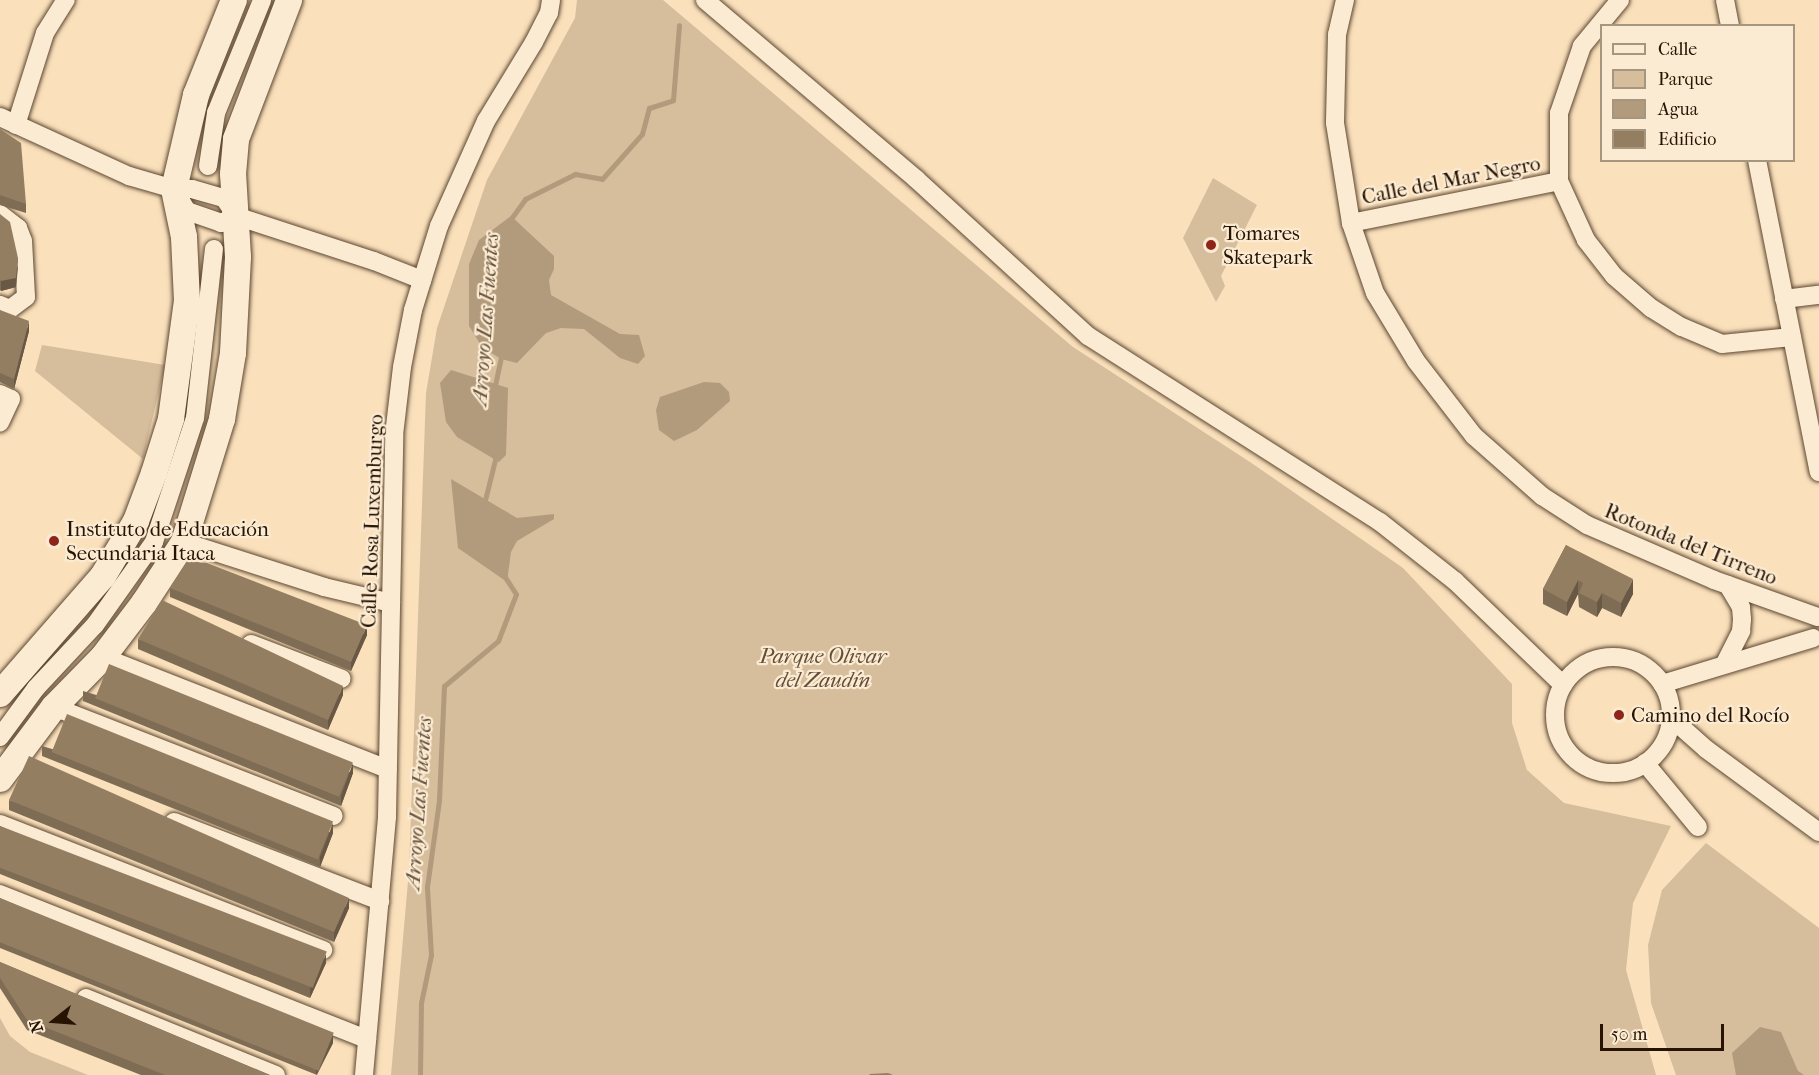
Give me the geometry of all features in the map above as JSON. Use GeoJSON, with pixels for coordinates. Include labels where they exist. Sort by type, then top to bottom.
{"type":"FeatureCollection","features":[{"type":"Feature","properties":{"kind":"street"},"geometry":{"type":"LineString","coordinates":[[66,0],[45,33],[8,121],[88,160],[174,189],[187,211],[221,223],[236,216],[374,261],[422,280]]}},
{"type":"Feature","properties":{"kind":"street"},"geometry":{"type":"LineString","coordinates":[[0,694],[103,576],[136,521],[154,473],[171,419],[187,300],[184,237],[174,189],[196,95],[234,0]]}},
{"type":"Feature","properties":{"kind":"street"},"geometry":{"type":"LineString","coordinates":[[208,166],[216,113],[262,0]]}},
{"type":"Feature","properties":{"kind":"street"},"geometry":{"type":"LineString","coordinates":[[14,768],[54,707],[153,607],[184,542],[222,419],[233,353],[236,216],[233,174],[236,139],[289,0]]}},
{"type":"Feature","properties":{"kind":"street","name":"Calle Rosa Luxemburgo"},"geometry":{"type":"LineString","coordinates":[[364,1075],[380,901],[388,769],[394,435],[402,366],[422,280],[439,226],[486,121],[534,42],[549,13],[551,0]]}},
{"type":"Feature","properties":{"kind":"street"},"geometry":{"type":"LineString","coordinates":[[705,0],[916,179],[1088,336],[1380,522],[1455,581],[1563,685]]}},
{"type":"Feature","properties":{"kind":"street","name":"Rotonda del Tirreno"},"geometry":{"type":"LineString","coordinates":[[1345,0],[1338,34],[1335,123],[1351,223],[1375,293],[1416,361],[1474,436],[1542,496],[1587,525],[1728,585],[1819,617]]}},
{"type":"Feature","properties":{"kind":"street"},"geometry":{"type":"LineString","coordinates":[[1600,24],[1620,0]]}},
{"type":"Feature","properties":{"kind":"street"},"geometry":{"type":"LineString","coordinates":[[1725,0],[1730,24]]}},
{"type":"Feature","properties":{"kind":"street"},"geometry":{"type":"LineString","coordinates":[[1600,24],[1582,46],[1569,78],[1559,113],[1559,180],[1586,240],[1614,276],[1651,308],[1682,327],[1722,344],[1792,337]]}},
{"type":"Feature","properties":{"kind":"street"},"geometry":{"type":"LineString","coordinates":[[1757,162],[1818,461]]}},
{"type":"Feature","properties":{"kind":"street","name":"Calle del Mar Negro"},"geometry":{"type":"LineString","coordinates":[[1351,223],[1559,180]]}},
{"type":"Feature","properties":{"kind":"street"},"geometry":{"type":"LineString","coordinates":[[0,214],[18,228],[23,241],[26,297],[10,309],[0,304]]}},
{"type":"Feature","properties":{"kind":"street"},"geometry":{"type":"LineString","coordinates":[[0,737],[36,688],[95,626],[154,542],[195,418],[214,249]]}},
{"type":"Feature","properties":{"kind":"street"},"geometry":{"type":"LineString","coordinates":[[1784,299],[1819,295]]}},
{"type":"Feature","properties":{"kind":"street"},"geometry":{"type":"LineString","coordinates":[[0,394],[11,399],[0,423]]}},
{"type":"Feature","properties":{"kind":"street"},"geometry":{"type":"LineString","coordinates":[[184,542],[324,587],[391,603]]}},
{"type":"Feature","properties":{"kind":"street"},"geometry":{"type":"LineString","coordinates":[[1725,663],[1741,631],[1742,619],[1741,607],[1728,585]]}},
{"type":"Feature","properties":{"kind":"street"},"geometry":{"type":"LineString","coordinates":[[1662,684],[1725,663],[1816,647],[1819,617]]}},
{"type":"Feature","properties":{"kind":"street"},"geometry":{"type":"LineString","coordinates":[[236,639],[342,679]]}},
{"type":"Feature","properties":{"kind":"street"},"geometry":{"type":"LineString","coordinates":[[103,657],[388,769]]}},
{"type":"Feature","properties":{"kind":"street"},"geometry":{"type":"LineString","coordinates":[[1671,717],[1658,750],[1645,763],[1629,770],[1604,771],[1580,762],[1567,751],[1555,719],[1563,685],[1587,663],[1620,657],[1651,671],[1662,684],[1671,717],[1706,749],[1819,832]]}},
{"type":"Feature","properties":{"kind":"street"},"geometry":{"type":"LineString","coordinates":[[54,707],[333,816]]}},
{"type":"Feature","properties":{"kind":"street"},"geometry":{"type":"LineString","coordinates":[[1645,763],[1698,827]]}},
{"type":"Feature","properties":{"kind":"street"},"geometry":{"type":"LineString","coordinates":[[162,817],[380,901]]}},
{"type":"Feature","properties":{"kind":"street"},"geometry":{"type":"LineString","coordinates":[[0,824],[323,950]]}},
{"type":"Feature","properties":{"kind":"street"},"geometry":{"type":"LineString","coordinates":[[0,894],[367,1039]]}},
{"type":"Feature","properties":{"kind":"street"},"geometry":{"type":"LineString","coordinates":[[66,991],[276,1075]]}},
{"type":"Feature","properties":{"kind":"green space","name":"Parque Olivar del Zaudín"},"geometry":{"type":"Polygon","coordinates":[[[577,0],[663,0],[1073,347],[1253,464],[1403,568],[1512,684],[1512,723],[1527,770],[1564,803],[1671,826],[1633,903],[1626,970],[1656,1075],[391,1075],[409,870],[426,393],[437,328],[487,180],[575,18],[577,0]]]}},
{"type":"Feature","properties":{"kind":"green space","name":"Tomares Skatepark"},"geometry":{"type":"Polygon","coordinates":[[[1213,178],[1257,205],[1221,276],[1225,286],[1216,302],[1183,238],[1213,178]]]}},
{"type":"Feature","properties":{"kind":"green space"},"geometry":{"type":"Polygon","coordinates":[[[42,345],[165,365],[143,459],[35,371],[42,345]]]}},
{"type":"Feature","properties":{"kind":"green space"},"geometry":{"type":"Polygon","coordinates":[[[1706,843],[1819,928],[1819,1075],[1676,1075],[1651,1003],[1648,945],[1662,890],[1706,843]]]}},
{"type":"Feature","properties":{"kind":"green space"},"geometry":{"type":"Polygon","coordinates":[[[0,1018],[10,1036],[30,1052],[88,1075],[0,1075],[0,1018]]]}},
{"type":"Feature","properties":{"kind":"water"},"geometry":{"type":"Polygon","coordinates":[[[511,216],[554,256],[554,269],[549,280],[551,295],[620,334],[639,335],[645,356],[638,364],[620,358],[584,329],[561,328],[546,333],[517,363],[501,359],[482,347],[469,326],[469,264],[479,240],[511,216]]]}},
{"type":"Feature","properties":{"kind":"water"},"geometry":{"type":"Polygon","coordinates":[[[451,370],[508,388],[506,455],[499,462],[457,437],[446,422],[440,383],[451,370]]]}},
{"type":"Feature","properties":{"kind":"water"},"geometry":{"type":"Polygon","coordinates":[[[704,382],[720,383],[729,392],[730,401],[697,430],[674,441],[659,430],[656,410],[660,397],[704,382]]]}},
{"type":"Feature","properties":{"kind":"water"},"geometry":{"type":"Polygon","coordinates":[[[451,479],[517,518],[554,514],[554,519],[517,541],[511,552],[507,582],[458,548],[451,479]]]}},
{"type":"Feature","properties":{"kind":"water"},"geometry":{"type":"Polygon","coordinates":[[[1760,1027],[1781,1032],[1798,1071],[1804,1075],[1736,1075],[1732,1053],[1760,1027]]]}},
{"type":"Feature","properties":{"kind":"building"},"geometry":{"type":"Polygon","coordinates":[[[0,129],[21,143],[26,204],[0,195],[0,129]]]}},
{"type":"Feature","properties":{"kind":"building"},"geometry":{"type":"Polygon","coordinates":[[[0,214],[10,222],[18,258],[16,278],[1,281],[0,280],[0,214]]]}},
{"type":"Feature","properties":{"kind":"building"},"geometry":{"type":"Polygon","coordinates":[[[0,310],[29,321],[14,379],[0,373],[0,310]]]}},
{"type":"Feature","properties":{"kind":"building"},"geometry":{"type":"Polygon","coordinates":[[[1566,545],[1633,579],[1621,603],[1602,593],[1597,602],[1579,593],[1583,583],[1578,580],[1567,602],[1543,589],[1566,545]]]}},
{"type":"Feature","properties":{"kind":"building"},"geometry":{"type":"Polygon","coordinates":[[[187,561],[207,563],[367,625],[351,662],[170,588],[187,561]]]}},
{"type":"Feature","properties":{"kind":"building"},"geometry":{"type":"Polygon","coordinates":[[[162,600],[343,686],[328,720],[138,639],[162,600]]]}},
{"type":"Feature","properties":{"kind":"building"},"geometry":{"type":"Polygon","coordinates":[[[109,664],[353,763],[339,797],[95,698],[109,664]]]}},
{"type":"Feature","properties":{"kind":"building"},"geometry":{"type":"Polygon","coordinates":[[[67,714],[333,822],[318,860],[52,752],[67,714]]]}},
{"type":"Feature","properties":{"kind":"building"},"geometry":{"type":"Polygon","coordinates":[[[29,756],[349,898],[334,932],[9,800],[29,756]]]}},
{"type":"Feature","properties":{"kind":"building"},"geometry":{"type":"Polygon","coordinates":[[[0,826],[327,951],[313,988],[0,868],[0,826]]]}},
{"type":"Feature","properties":{"kind":"building"},"geometry":{"type":"Polygon","coordinates":[[[0,898],[334,1033],[318,1071],[0,942],[0,898]]]}},
{"type":"Feature","properties":{"kind":"building"},"geometry":{"type":"Polygon","coordinates":[[[0,962],[270,1075],[165,1075],[27,1020],[0,978],[0,962]]]}},
{"type":"Feature","properties":{"kind":"building"},"geometry":{"type":"Polygon","coordinates":[[[870,1074],[893,1075],[869,1075],[870,1074]]]}},
{"type":"Feature","properties":{"kind":"waterway","name":"Arroyo Las Fuentes"},"geometry":{"type":"LineString","coordinates":[[510,220],[525,199],[575,174],[602,179],[642,134],[649,108],[673,100],[679,25]]}},
{"type":"Feature","properties":{"kind":"waterway","name":"Arroyo Las Fuentes"},"geometry":{"type":"LineString","coordinates":[[494,390],[502,352]]}},
{"type":"Feature","properties":{"kind":"waterway","name":"Arroyo Las Fuentes"},"geometry":{"type":"LineString","coordinates":[[484,504],[496,456]]}},
{"type":"Feature","properties":{"kind":"waterway","name":"Arroyo Las Fuentes"},"geometry":{"type":"LineString","coordinates":[[420,1075],[421,1003],[431,955],[427,887],[439,800],[444,686],[498,641],[516,594],[505,577]]}},
{"type":"Feature","properties":{"kind":"place","name":"Tomares Skatepark"},"geometry":{"type":"Point","coordinates":[1211,245]}},
{"type":"Feature","properties":{"kind":"place","name":"Instituto de Educación Secundaria Itaca"},"geometry":{"type":"Point","coordinates":[54,541]}},
{"type":"Feature","properties":{"kind":"place","name":"Camino del Rocío"},"geometry":{"type":"Point","coordinates":[1619,715]}}]}
